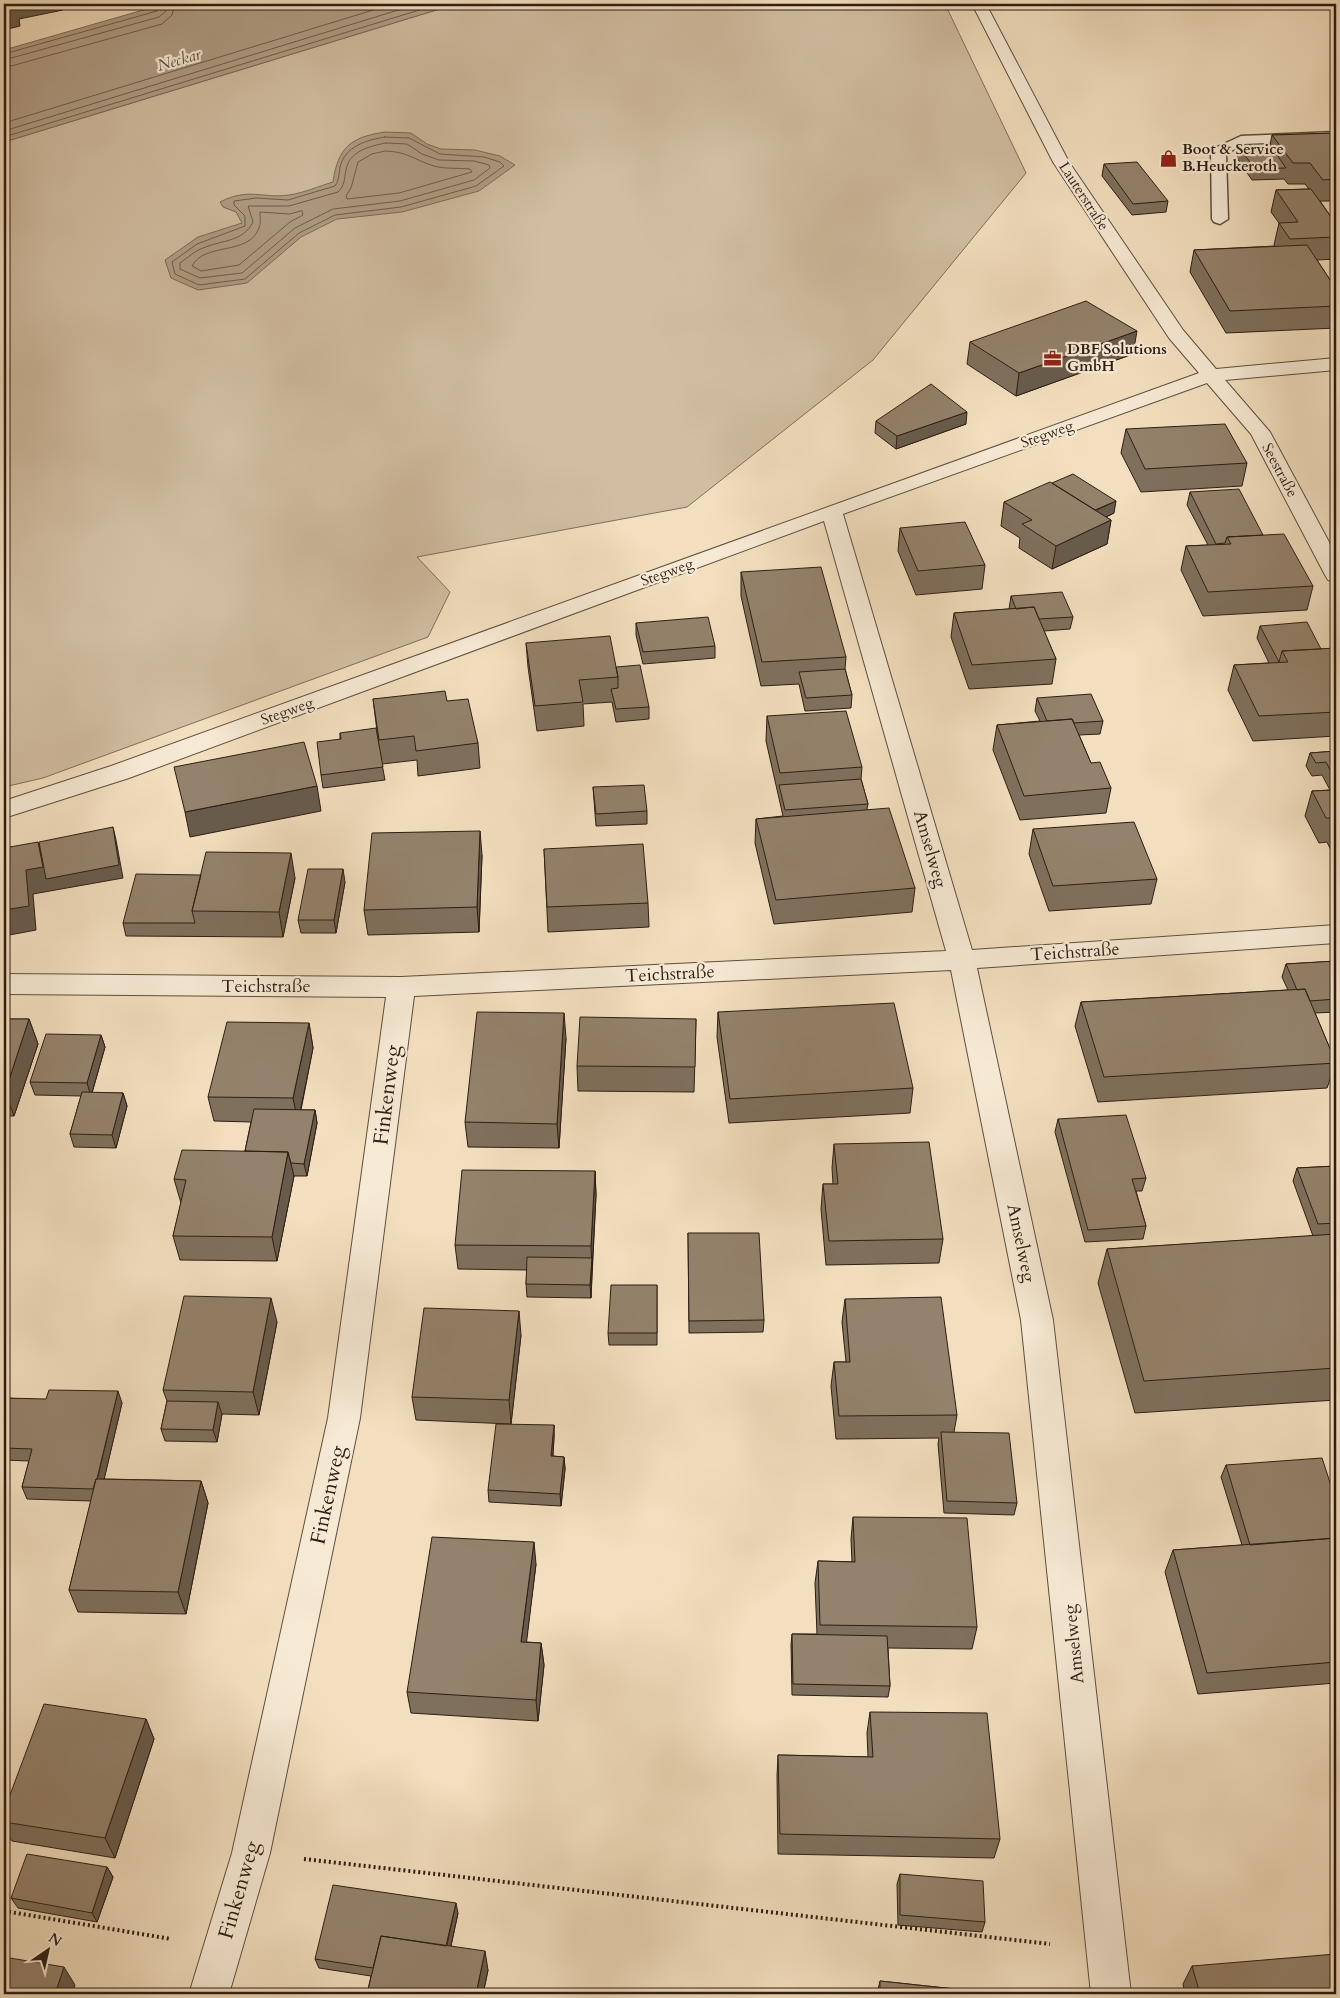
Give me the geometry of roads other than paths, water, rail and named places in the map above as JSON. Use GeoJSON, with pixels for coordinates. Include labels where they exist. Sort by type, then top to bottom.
{"type":"FeatureCollection","features":[{"type":"Feature","properties":{"kind":"street","name":"Lauterstraße"},"geometry":{"type":"LineString","coordinates":[[979,4],[1061,162],[1176,334],[1211,375]]}},
{"type":"Feature","properties":{"kind":"street","name":"Stegweg"},"geometry":{"type":"LineString","coordinates":[[4,810],[120,772],[832,511],[1211,375],[1336,364]]}},
{"type":"Feature","properties":{"kind":"street","name":"Seestraße"},"geometry":{"type":"LineString","coordinates":[[1211,375],[1260,432],[1336,575]]}},
{"type":"Feature","properties":{"kind":"street","name":"Amselweg"},"geometry":{"type":"LineString","coordinates":[[832,511],[962,960],[1037,1320],[1108,1950],[1111,1994]]}},
{"type":"Feature","properties":{"kind":"street","name":"Teichstraße"},"geometry":{"type":"LineString","coordinates":[[4,984],[401,987],[962,960],[1336,934]]}},
{"type":"Feature","properties":{"kind":"street","name":"Finkenweg"},"geometry":{"type":"LineString","coordinates":[[209,1994],[251,1853],[344,1418],[401,987]]}},
{"type":"Feature","properties":{"kind":"lane"},"geometry":{"type":"LineString","coordinates":[[1220,219],[1218,152],[1241,140],[1336,136]]}},
{"type":"Feature","properties":{"kind":"water","name":"Neckar"},"geometry":{"type":"Polygon","coordinates":[[[164,4],[456,4],[4,142],[4,50],[164,4]]]}},
{"type":"Feature","properties":{"kind":"water"},"geometry":{"type":"Polygon","coordinates":[[[385,132],[411,133],[427,144],[441,149],[475,150],[500,156],[515,165],[479,191],[402,212],[337,219],[301,237],[247,283],[198,290],[171,278],[165,260],[198,237],[242,223],[236,212],[223,207],[220,202],[239,195],[248,194],[280,196],[295,194],[333,182],[338,160],[348,146],[363,137],[385,132]]]}},
{"type":"Feature","properties":{"kind":"place","name":"Boot & Service B.Heuckeroth"},"geometry":{"type":"Point","coordinates":[1168,158]}},
{"type":"Feature","properties":{"kind":"place","name":"DBF Solutions GmbH"},"geometry":{"type":"Point","coordinates":[1053,358]}}]}
